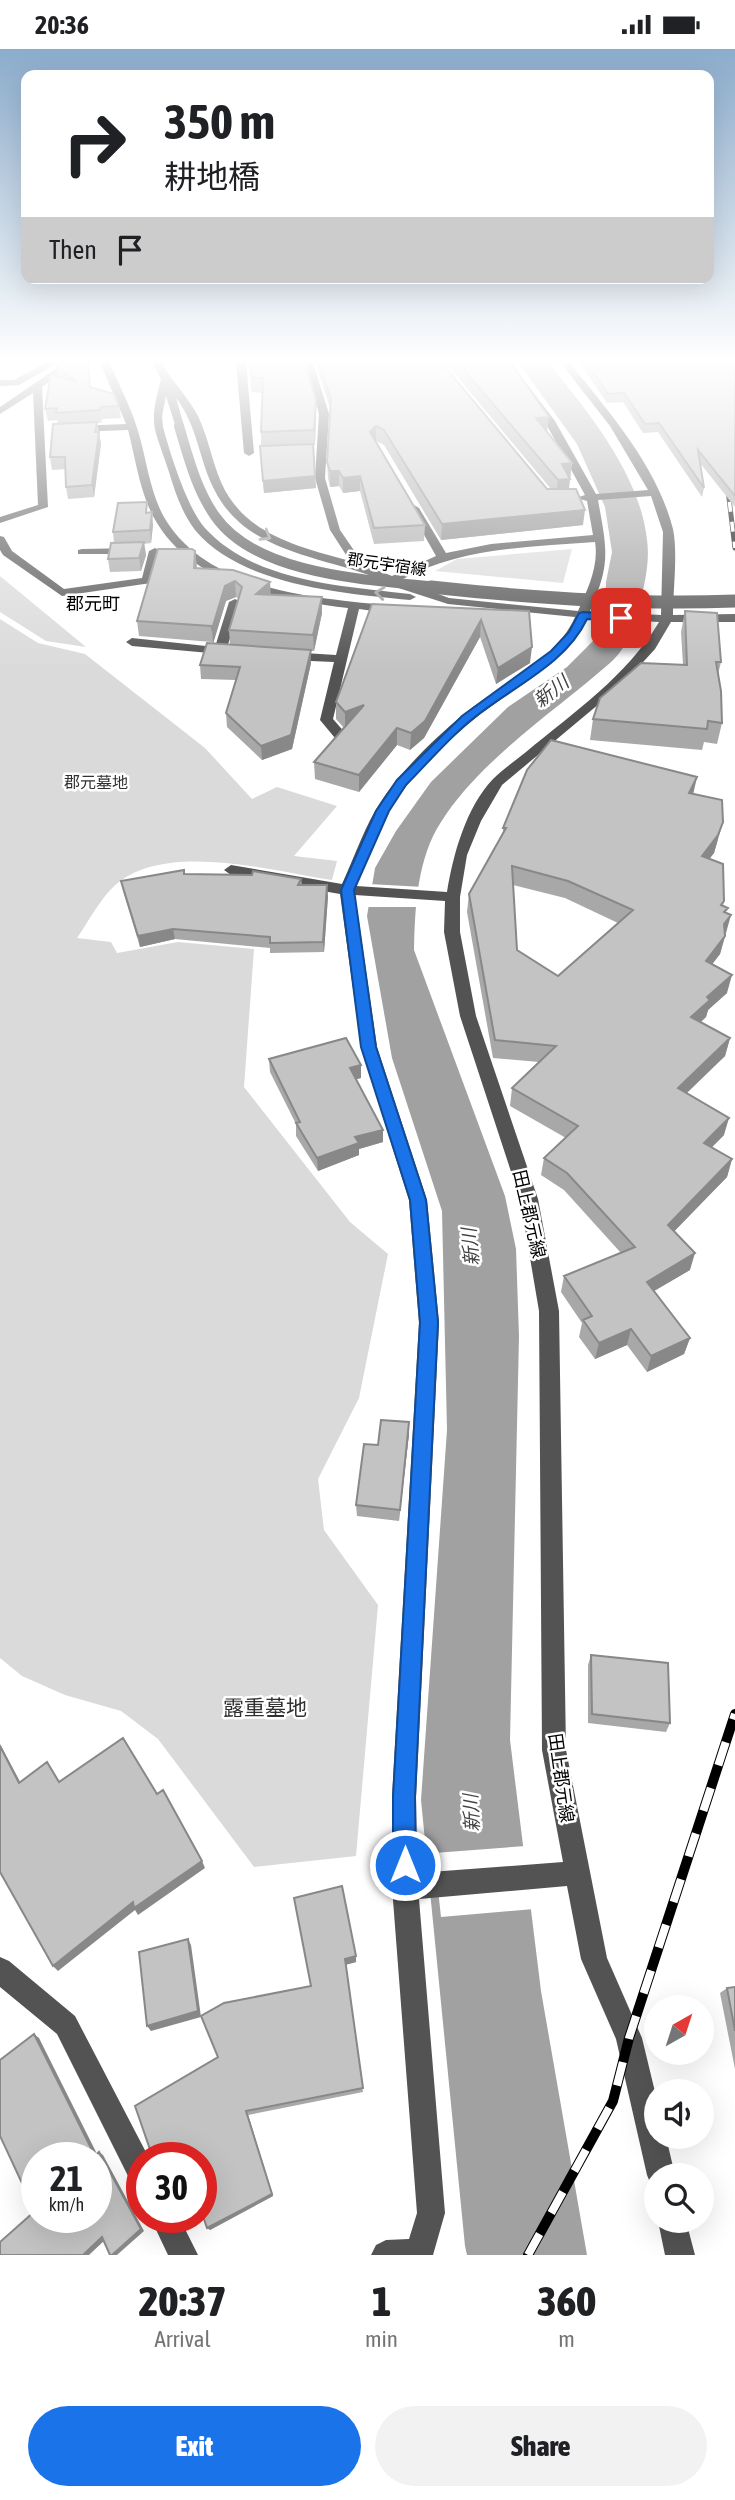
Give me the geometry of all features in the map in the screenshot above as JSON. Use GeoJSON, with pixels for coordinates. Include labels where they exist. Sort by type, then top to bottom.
{"type":"FeatureCollection","features":[{"type":"Feature","properties":{"kind":"street"},"geometry":{"type":"LineString","coordinates":[[0,520],[43,507],[41,465]]}},
{"type":"Feature","properties":{"kind":"street"},"geometry":{"type":"LineString","coordinates":[[144,465],[161,521],[178,545],[201,562],[245,583],[298,597],[409,612]]}},
{"type":"Feature","properties":{"kind":"street"},"geometry":{"type":"LineString","coordinates":[[171,465],[183,500],[199,528],[214,543],[238,558],[291,577],[448,607],[465,603],[588,616],[649,619],[735,618]]}},
{"type":"Feature","properties":{"kind":"street","name":"郡元宇宿線"},"geometry":{"type":"LineString","coordinates":[[191,465],[222,526],[250,544],[294,565],[389,581],[567,600],[663,604],[735,601]]}},
{"type":"Feature","properties":{"kind":"street"},"geometry":{"type":"LineString","coordinates":[[210,465],[219,489],[233,509],[251,527],[290,549],[360,568],[448,607]]}},
{"type":"Feature","properties":{"kind":"street"},"geometry":{"type":"LineString","coordinates":[[321,465],[320,478],[335,530],[360,568]]}},
{"type":"Feature","properties":{"kind":"street"},"geometry":{"type":"LineString","coordinates":[[386,2255],[419,2253],[431,2213],[405,1887],[404,1797],[429,1322],[418,1200],[369,1047],[347,890],[382,811],[401,783],[466,719],[555,653],[588,616],[602,552],[594,496],[576,465]]}},
{"type":"Feature","properties":{"kind":"street"},"geometry":{"type":"LineString","coordinates":[[637,465],[654,493],[668,532],[667,619]]}},
{"type":"Feature","properties":{"kind":"street"},"geometry":{"type":"LineString","coordinates":[[565,499],[654,493]]}},
{"type":"Feature","properties":{"kind":"street"},"geometry":{"type":"LineString","coordinates":[[410,501],[442,556]]}},
{"type":"Feature","properties":{"kind":"street"},"geometry":{"type":"LineString","coordinates":[[390,582],[405,572],[442,556],[466,551],[600,538]]}},
{"type":"Feature","properties":{"kind":"street"},"geometry":{"type":"LineString","coordinates":[[0,539],[7,553],[62,593],[147,581],[155,551]]}},
{"type":"Feature","properties":{"kind":"street"},"geometry":{"type":"LineString","coordinates":[[82,552],[155,551],[178,545]]}},
{"type":"Feature","properties":{"kind":"street"},"geometry":{"type":"LineString","coordinates":[[220,651],[236,602]]}},
{"type":"Feature","properties":{"kind":"street"},"geometry":{"type":"LineString","coordinates":[[340,735],[326,720],[354,606]]}},
{"type":"Feature","properties":{"kind":"street","name":"田上郡元線"},"geometry":{"type":"LineString","coordinates":[[658,2163],[629,2038],[594,1959],[554,1750],[549,1311],[529,1199],[468,1016],[452,932],[453,897],[460,855],[474,821],[496,783],[620,680],[652,646],[667,619]]}},
{"type":"Feature","properties":{"kind":"street"},"geometry":{"type":"LineString","coordinates":[[132,642],[247,653]]}},
{"type":"Feature","properties":{"kind":"street"},"geometry":{"type":"LineString","coordinates":[[273,655],[340,659]]}},
{"type":"Feature","properties":{"kind":"street"},"geometry":{"type":"LineString","coordinates":[[231,870],[347,890],[453,897]]}},
{"type":"Feature","properties":{"kind":"street"},"geometry":{"type":"LineString","coordinates":[[405,1887],[577,1873]]}},
{"type":"Feature","properties":{"kind":"street"},"geometry":{"type":"LineString","coordinates":[[0,1970],[66,2025],[126,2143]]}},
{"type":"Feature","properties":{"kind":"street"},"geometry":{"type":"LineString","coordinates":[[172,2233],[183,2255]]}},
{"type":"Feature","properties":{"kind":"street"},"geometry":{"type":"LineString","coordinates":[[675,2233],[680,2255]]}},
{"type":"Feature","properties":{"kind":"green space"},"geometry":{"type":"Polygon","coordinates":[[[572,549],[563,583],[435,571],[457,559],[572,549]]]}},
{"type":"Feature","properties":{"kind":"green space"},"geometry":{"type":"Polygon","coordinates":[[[0,576],[86,647],[46,641],[0,612],[0,576]]]}},
{"type":"Feature","properties":{"kind":"green space"},"geometry":{"type":"Polygon","coordinates":[[[0,619],[38,643],[85,654],[205,748],[252,799],[277,787],[337,806],[294,856],[337,861],[332,880],[223,863],[193,861],[166,864],[140,870],[119,882],[101,901],[77,938],[111,942],[117,953],[178,942],[254,949],[244,1087],[350,1222],[388,1254],[359,1398],[318,1479],[324,1530],[378,1605],[356,1856],[254,1867],[158,1739],[121,1711],[65,1695],[22,1676],[0,1658],[0,619]]]}},
{"type":"Feature","properties":{"kind":"water","name":"新川"},"geometry":{"type":"Polygon","coordinates":[[[586,465],[621,465],[642,515],[648,548],[647,564],[638,611],[626,643],[610,663],[497,757],[457,799],[433,836],[422,867],[417,900],[414,950],[505,1196],[516,1249],[519,1336],[510,1740],[541,1991],[587,2255],[467,2255],[421,1800],[447,1430],[442,1211],[392,1058],[367,916],[375,868],[396,831],[431,782],[508,707],[567,667],[605,629],[606,582],[612,552],[605,507],[586,465]]]}},
{"type":"Feature","properties":{"kind":"pier"},"geometry":{"type":"Polygon","coordinates":[[[369,884],[423,887],[419,907],[365,907],[369,884]]]}},
{"type":"Feature","properties":{"kind":"pier"},"geometry":{"type":"Polygon","coordinates":[[[526,1846],[534,1909],[441,1917],[434,1853],[526,1846]]]}},
{"type":"Feature","properties":{"kind":"building"},"geometry":{"type":"Polygon","coordinates":[[[65,465],[95,465],[92,485],[66,487],[65,465]]]}},
{"type":"Feature","properties":{"kind":"building"},"geometry":{"type":"Polygon","coordinates":[[[262,465],[314,465],[315,476],[263,481],[262,465]]]}},
{"type":"Feature","properties":{"kind":"building"},"geometry":{"type":"Polygon","coordinates":[[[328,465],[389,465],[425,525],[374,528],[360,476],[343,478],[339,471],[330,471],[328,465]]]}},
{"type":"Feature","properties":{"kind":"building"},"geometry":{"type":"Polygon","coordinates":[[[406,465],[527,465],[547,489],[576,489],[585,510],[442,524],[406,465]]]}},
{"type":"Feature","properties":{"kind":"building"},"geometry":{"type":"Polygon","coordinates":[[[545,465],[563,465],[570,479],[558,480],[545,465]]]}},
{"type":"Feature","properties":{"kind":"building"},"geometry":{"type":"Polygon","coordinates":[[[688,465],[700,465],[704,488],[688,465]]]}},
{"type":"Feature","properties":{"kind":"building"},"geometry":{"type":"Polygon","coordinates":[[[710,465],[735,465],[735,496],[710,465]]]}},
{"type":"Feature","properties":{"kind":"building"},"geometry":{"type":"Polygon","coordinates":[[[147,502],[146,513],[152,512],[150,530],[113,532],[118,503],[147,502]]]}},
{"type":"Feature","properties":{"kind":"building"},"geometry":{"type":"Polygon","coordinates":[[[144,542],[139,558],[108,559],[111,543],[144,542]]]}},
{"type":"Feature","properties":{"kind":"building"},"geometry":{"type":"Polygon","coordinates":[[[158,549],[192,549],[195,551],[194,568],[233,570],[270,582],[256,594],[322,597],[313,635],[229,630],[242,587],[235,581],[225,586],[212,629],[211,626],[137,621],[158,549]]]}},
{"type":"Feature","properties":{"kind":"building"},"geometry":{"type":"Polygon","coordinates":[[[372,604],[529,611],[532,647],[498,668],[481,620],[425,721],[411,733],[397,728],[359,775],[314,762],[364,705],[345,712],[336,702],[372,604]]]}},
{"type":"Feature","properties":{"kind":"building"},"geometry":{"type":"Polygon","coordinates":[[[685,611],[717,613],[721,662],[716,662],[721,691],[722,723],[708,721],[707,729],[593,719],[600,698],[641,663],[687,665],[685,611]]]}},
{"type":"Feature","properties":{"kind":"building"},"geometry":{"type":"Polygon","coordinates":[[[207,643],[311,650],[291,735],[261,746],[226,713],[240,667],[200,665],[207,643]]]}},
{"type":"Feature","properties":{"kind":"building"},"geometry":{"type":"Polygon","coordinates":[[[551,740],[697,777],[689,793],[722,800],[723,822],[718,835],[702,856],[723,864],[724,901],[721,905],[728,908],[724,912],[731,915],[724,924],[725,936],[706,961],[732,975],[707,997],[710,1000],[691,1017],[730,1038],[678,1088],[729,1118],[704,1143],[732,1159],[668,1225],[695,1253],[647,1282],[690,1338],[651,1356],[631,1329],[599,1343],[583,1320],[592,1316],[564,1276],[635,1247],[567,1173],[544,1158],[578,1126],[512,1088],[556,1046],[495,1040],[469,894],[506,828],[503,828],[527,770],[551,740]],[[512,866],[517,950],[558,976],[633,910],[568,881],[512,866]]]}},
{"type":"Feature","properties":{"kind":"building"},"geometry":{"type":"Polygon","coordinates":[[[184,870],[184,874],[252,875],[253,871],[301,879],[298,885],[327,885],[323,942],[270,943],[270,937],[173,929],[138,936],[121,881],[184,870]]]}},
{"type":"Feature","properties":{"kind":"building"},"geometry":{"type":"Polygon","coordinates":[[[346,1038],[361,1065],[350,1068],[383,1130],[355,1137],[359,1143],[317,1158],[296,1123],[300,1122],[269,1059],[346,1038]]]}},
{"type":"Feature","properties":{"kind":"building"},"geometry":{"type":"Polygon","coordinates":[[[381,1420],[409,1422],[400,1510],[356,1505],[364,1444],[378,1445],[381,1420]]]}},
{"type":"Feature","properties":{"kind":"building"},"geometry":{"type":"Polygon","coordinates":[[[591,1655],[668,1663],[670,1723],[592,1714],[591,1655]]]}},
{"type":"Feature","properties":{"kind":"building"},"geometry":{"type":"Polygon","coordinates":[[[123,1738],[157,1794],[163,1790],[202,1861],[134,1908],[133,1902],[53,1966],[0,1872],[0,1746],[19,1783],[47,1762],[59,1782],[123,1738]]]}},
{"type":"Feature","properties":{"kind":"building"},"geometry":{"type":"Polygon","coordinates":[[[342,1886],[356,1956],[345,1959],[363,2088],[246,2111],[272,2194],[217,2223],[217,2142],[147,2142],[135,2106],[218,2057],[201,2016],[224,2003],[311,1986],[294,1898],[342,1886]]]}},
{"type":"Feature","properties":{"kind":"building"},"geometry":{"type":"Polygon","coordinates":[[[188,1939],[198,2011],[147,2026],[139,1952],[188,1939]]]}},
{"type":"Feature","properties":{"kind":"building"},"geometry":{"type":"Polygon","coordinates":[[[735,1987],[735,2031],[727,1988],[735,1987]]]}},
{"type":"Feature","properties":{"kind":"building"},"geometry":{"type":"Polygon","coordinates":[[[34,2034],[88,2142],[21,2142],[21,2181],[0,2136],[0,2060],[34,2034]]]}},
{"type":"Feature","properties":{"kind":"building"},"geometry":{"type":"Polygon","coordinates":[[[112,2176],[126,2202],[126,2233],[137,2233],[112,2255],[102,2237],[83,2255],[0,2255],[0,2242],[21,2223],[21,2233],[112,2233],[112,2176]]]}},
{"type":"Feature","properties":{"kind":"railway"},"geometry":{"type":"LineString","coordinates":[[727,482],[735,548]]}},
{"type":"Feature","properties":{"kind":"railway"},"geometry":{"type":"LineString","coordinates":[[528,2255],[613,2101],[629,2038],[735,1714]]}},
{"type":"Feature","properties":{"kind":"district","name":"郡元町"},"geometry":{"type":"Point","coordinates":[93,604]}},
{"type":"Feature","properties":{"kind":"route"},"geometry":{"type":"LineString","coordinates":[[405,1865],[404,1797],[429,1322],[418,1200],[369,1047],[347,890],[382,811],[401,783],[466,719],[555,653],[574,633],[583,615],[621,618]]}},
{"type":"Feature","properties":{"kind":"park label","name":"郡元墓地"},"geometry":{"type":"Point","coordinates":[96,782]}},
{"type":"Feature","properties":{"kind":"park label","name":"露重墓地"},"geometry":{"type":"Point","coordinates":[265,1708]}}]}
